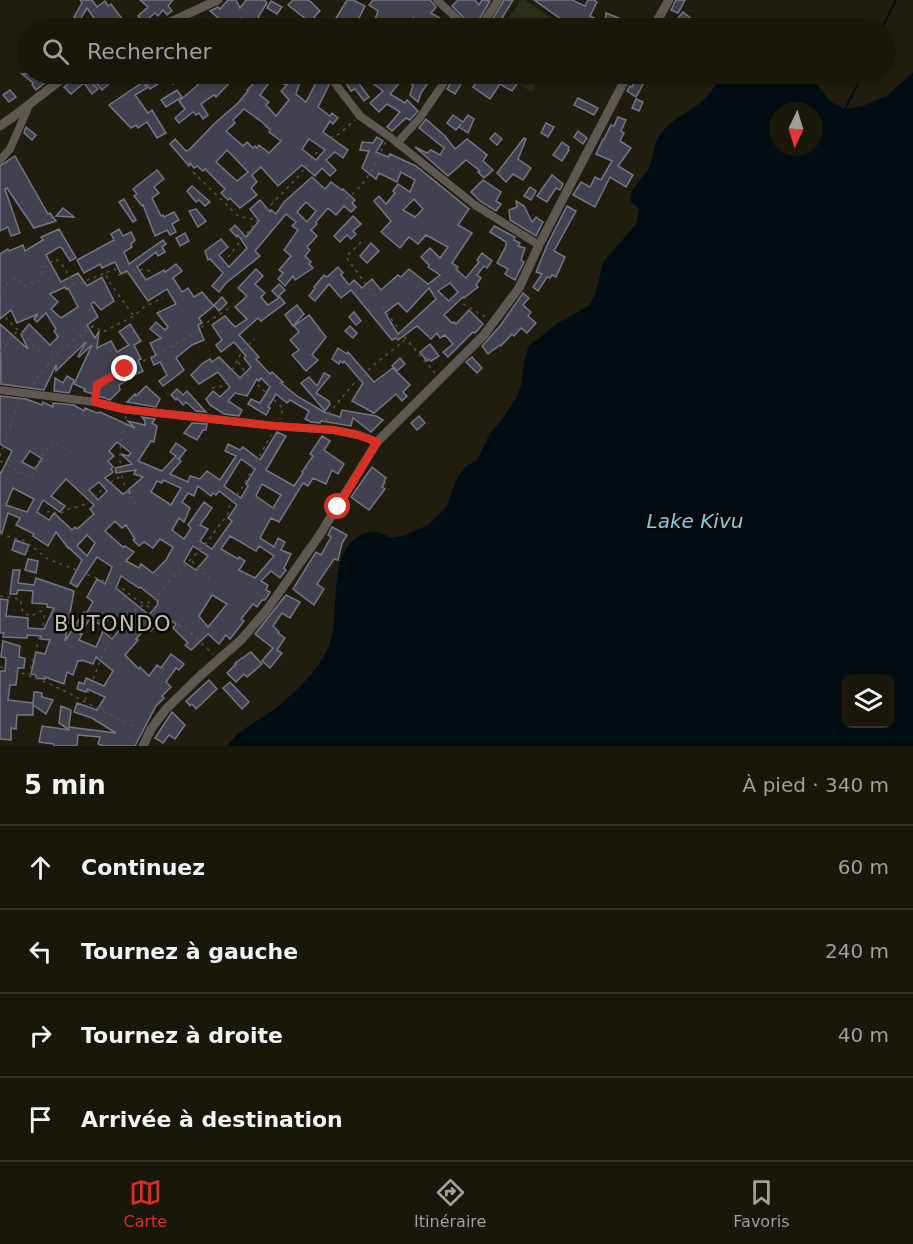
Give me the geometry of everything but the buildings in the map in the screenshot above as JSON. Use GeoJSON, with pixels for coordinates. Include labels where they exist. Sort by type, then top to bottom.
{"type":"FeatureCollection","features":[{"type":"Feature","properties":{"kind":"street"},"geometry":{"type":"LineString","coordinates":[[179,18],[218,0]]}},
{"type":"Feature","properties":{"kind":"street"},"geometry":{"type":"LineString","coordinates":[[437,0],[456,18]]}},
{"type":"Feature","properties":{"kind":"street"},"geometry":{"type":"LineString","coordinates":[[486,18],[498,0]]}},
{"type":"Feature","properties":{"kind":"street"},"geometry":{"type":"LineString","coordinates":[[659,18],[669,0]]}},
{"type":"Feature","properties":{"kind":"street"},"geometry":{"type":"LineString","coordinates":[[0,160],[10,149],[28,108],[38,96],[55,84]]}},
{"type":"Feature","properties":{"kind":"street"},"geometry":{"type":"LineString","coordinates":[[336,84],[360,116],[390,136],[476,205],[539,245]]}},
{"type":"Feature","properties":{"kind":"street"},"geometry":{"type":"LineString","coordinates":[[397,143],[419,119],[443,84]]}},
{"type":"Feature","properties":{"kind":"street"},"geometry":{"type":"LineString","coordinates":[[142,746],[148,733],[166,709],[251,630],[298,567],[377,442],[495,321],[519,288],[623,84]]}},
{"type":"Feature","properties":{"kind":"street"},"geometry":{"type":"LineString","coordinates":[[0,126],[28,108]]}},
{"type":"Feature","properties":{"kind":"street"},"geometry":{"type":"LineString","coordinates":[[0,390],[95,402],[128,409],[322,430],[358,435],[377,442]]}},
{"type":"Feature","properties":{"kind":"path"},"geometry":{"type":"LineString","coordinates":[[228,257],[259,218],[297,178],[328,138],[339,134],[360,116]]}},
{"type":"Feature","properties":{"kind":"path"},"geometry":{"type":"LineString","coordinates":[[346,199],[360,189],[369,178],[390,136]]}},
{"type":"Feature","properties":{"kind":"path"},"geometry":{"type":"LineString","coordinates":[[193,172],[237,215],[249,219],[259,218]]}},
{"type":"Feature","properties":{"kind":"path"},"geometry":{"type":"LineString","coordinates":[[362,242],[346,257],[406,339],[440,378]]}},
{"type":"Feature","properties":{"kind":"path"},"geometry":{"type":"LineString","coordinates":[[0,288],[16,278],[24,286],[38,282],[45,267],[56,259],[65,268],[72,284],[80,284],[115,269],[119,275],[135,269],[152,272]]}},
{"type":"Feature","properties":{"kind":"path"},"geometry":{"type":"LineString","coordinates":[[105,273],[134,316]]}},
{"type":"Feature","properties":{"kind":"path"},"geometry":{"type":"LineString","coordinates":[[442,296],[454,299],[495,321]]}},
{"type":"Feature","properties":{"kind":"path"},"geometry":{"type":"LineString","coordinates":[[0,456],[25,393],[51,359],[75,337],[93,326],[103,332],[163,298]]}},
{"type":"Feature","properties":{"kind":"path"},"geometry":{"type":"LineString","coordinates":[[95,402],[97,385],[189,337],[231,307]]}},
{"type":"Feature","properties":{"kind":"path"},"geometry":{"type":"LineString","coordinates":[[0,312],[39,351]]}},
{"type":"Feature","properties":{"kind":"path"},"geometry":{"type":"LineString","coordinates":[[0,351],[19,329]]}},
{"type":"Feature","properties":{"kind":"path"},"geometry":{"type":"LineString","coordinates":[[213,388],[224,386],[241,352],[254,339]]}},
{"type":"Feature","properties":{"kind":"path"},"geometry":{"type":"LineString","coordinates":[[322,430],[328,414],[355,382],[364,377],[370,368],[406,339]]}},
{"type":"Feature","properties":{"kind":"path"},"geometry":{"type":"LineString","coordinates":[[85,700],[112,631],[127,622],[136,609],[155,599],[204,546],[228,514],[229,507],[277,426],[283,408],[249,377],[237,362]]}},
{"type":"Feature","properties":{"kind":"path"},"geometry":{"type":"LineString","coordinates":[[128,409],[119,458],[126,487],[139,510]]}},
{"type":"Feature","properties":{"kind":"path"},"geometry":{"type":"LineString","coordinates":[[0,461],[32,478],[35,468],[53,441],[71,453]]}},
{"type":"Feature","properties":{"kind":"path"},"geometry":{"type":"LineString","coordinates":[[47,512],[57,514],[81,506],[98,495],[103,487],[122,475]]}},
{"type":"Feature","properties":{"kind":"path"},"geometry":{"type":"LineString","coordinates":[[0,534],[25,541],[48,559],[122,588],[134,598],[146,603],[164,619],[185,628],[219,660]]}},
{"type":"Feature","properties":{"kind":"path"},"geometry":{"type":"LineString","coordinates":[[191,560],[210,579]]}},
{"type":"Feature","properties":{"kind":"path"},"geometry":{"type":"LineString","coordinates":[[0,596],[20,599],[23,613],[31,616],[41,611],[44,613],[44,621],[29,675]]}},
{"type":"Feature","properties":{"kind":"path"},"geometry":{"type":"LineString","coordinates":[[0,667],[29,675],[85,700],[118,720],[148,733]]}},
{"type":"Feature","properties":{"kind":"green space"},"geometry":{"type":"Polygon","coordinates":[[[521,0],[525,0],[551,18],[509,18],[521,0]]]}},
{"type":"Feature","properties":{"kind":"green space"},"geometry":{"type":"Polygon","coordinates":[[[519,84],[536,84],[531,92],[519,84]]]}},
{"type":"Feature","properties":{"kind":"water","name":"Lake Kivu"},"geometry":{"type":"Polygon","coordinates":[[[913,72],[913,746],[227,746],[238,734],[292,695],[324,656],[332,634],[339,567],[344,553],[353,541],[366,533],[373,532],[382,533],[391,538],[403,536],[428,525],[446,507],[457,478],[466,466],[477,460],[490,433],[516,398],[521,386],[529,346],[558,323],[588,306],[594,297],[604,261],[636,224],[639,209],[631,202],[632,193],[650,166],[657,139],[667,127],[702,102],[715,84],[816,84],[831,102],[845,109],[863,106],[888,95],[913,72]]]}},
{"type":"Feature","properties":{"kind":"waterway"},"geometry":{"type":"LineString","coordinates":[[887,18],[896,0]]}},
{"type":"Feature","properties":{"kind":"waterway"},"geometry":{"type":"LineString","coordinates":[[845,109],[858,84]]}},
{"type":"Feature","properties":{"kind":"district","name":"BUTONDO"},"geometry":{"type":"Point","coordinates":[113,624]}},
{"type":"Feature","properties":{"kind":"route"},"geometry":{"type":"LineString","coordinates":[[125,369],[97,385],[95,402],[123,409],[275,426],[334,430],[377,442],[338,507]]}}]}
